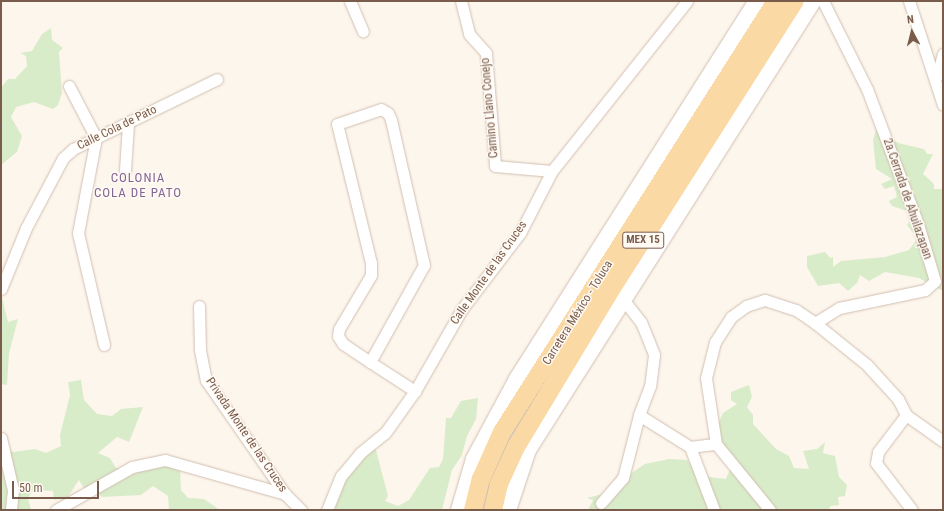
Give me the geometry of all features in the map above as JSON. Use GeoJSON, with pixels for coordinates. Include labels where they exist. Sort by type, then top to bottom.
{"type":"FeatureCollection","features":[{"type":"Feature","properties":{"kind":"main road","name":"Carretera México - Toluca"},"geometry":{"type":"LineString","coordinates":[[473,510],[481,479],[502,432],[776,1]]}},
{"type":"Feature","properties":{"kind":"main road","name":"Carretera México - Toluca"},"geometry":{"type":"LineString","coordinates":[[493,510],[499,484],[516,447],[612,288],[795,1]]}},
{"type":"Feature","properties":{"kind":"street"},"geometry":{"type":"LineString","coordinates":[[350,1],[362,30]]}},
{"type":"Feature","properties":{"kind":"street","name":"Camino Llano Conejo"},"geometry":{"type":"LineString","coordinates":[[461,1],[469,34],[486,53],[495,166],[552,171]]}},
{"type":"Feature","properties":{"kind":"street","name":"Calle Monte de las Cruces"},"geometry":{"type":"LineString","coordinates":[[328,510],[341,476],[360,453],[385,434],[415,391],[462,309],[520,233],[552,171],[687,1]]}},
{"type":"Feature","properties":{"kind":"street"},"geometry":{"type":"LineString","coordinates":[[459,510],[474,458],[517,379],[757,1]]}},
{"type":"Feature","properties":{"kind":"street"},"geometry":{"type":"LineString","coordinates":[[508,510],[528,450],[622,298],[813,1]]}},
{"type":"Feature","properties":{"kind":"street","name":"2a.Cerrada de Ahuilazapan"},"geometry":{"type":"LineString","coordinates":[[815,323],[839,308],[925,290],[934,281],[918,224],[868,88],[823,1]]}},
{"type":"Feature","properties":{"kind":"street"},"geometry":{"type":"LineString","coordinates":[[909,1],[937,79],[943,105]]}},
{"type":"Feature","properties":{"kind":"street"},"geometry":{"type":"LineString","coordinates":[[937,79],[943,54]]}},
{"type":"Feature","properties":{"kind":"street","name":"Calle Cola de Pato"},"geometry":{"type":"LineString","coordinates":[[1,289],[26,228],[63,158],[73,149],[217,79]]}},
{"type":"Feature","properties":{"kind":"street"},"geometry":{"type":"LineString","coordinates":[[69,86],[96,138],[78,233],[104,346]]}},
{"type":"Feature","properties":{"kind":"street"},"geometry":{"type":"LineString","coordinates":[[370,362],[424,266],[391,120],[388,113],[381,109],[337,124],[371,263],[371,275],[339,329],[338,336],[342,344],[415,391]]}},
{"type":"Feature","properties":{"kind":"street"},"geometry":{"type":"LineString","coordinates":[[125,170],[128,123]]}},
{"type":"Feature","properties":{"kind":"street"},"geometry":{"type":"LineString","coordinates":[[601,503],[622,478],[639,415],[650,386],[654,355],[641,322],[622,298]]}},
{"type":"Feature","properties":{"kind":"street"},"geometry":{"type":"LineString","coordinates":[[770,510],[716,444],[706,396],[706,369],[715,342],[731,317],[746,306],[765,300],[796,310],[815,323],[867,365],[898,399],[906,415],[943,441]]}},
{"type":"Feature","properties":{"kind":"street","name":"Privada Monte de las Cruces"},"geometry":{"type":"LineString","coordinates":[[199,306],[200,350],[206,380],[285,494],[300,510]]}},
{"type":"Feature","properties":{"kind":"street"},"geometry":{"type":"LineString","coordinates":[[639,415],[690,447],[714,510]]}},
{"type":"Feature","properties":{"kind":"street"},"geometry":{"type":"LineString","coordinates":[[906,415],[878,452],[876,463],[912,510]]}},
{"type":"Feature","properties":{"kind":"street"},"geometry":{"type":"LineString","coordinates":[[1,438],[13,490],[11,510]]}},
{"type":"Feature","properties":{"kind":"street"},"geometry":{"type":"LineString","coordinates":[[690,447],[716,444]]}},
{"type":"Feature","properties":{"kind":"street"},"geometry":{"type":"LineString","coordinates":[[56,510],[132,467],[165,460],[285,494]]}},
{"type":"Feature","properties":{"kind":"green space"},"geometry":{"type":"Polygon","coordinates":[[[51,28],[52,40],[63,48],[59,52],[62,93],[58,105],[53,109],[34,102],[16,107],[11,117],[22,136],[17,152],[1,165],[1,88],[8,79],[15,79],[27,66],[26,56],[20,53],[32,51],[42,34],[51,28]]]}},
{"type":"Feature","properties":{"kind":"green space"},"geometry":{"type":"Polygon","coordinates":[[[877,126],[898,143],[924,149],[927,154],[933,154],[923,174],[934,184],[934,189],[943,189],[943,291],[919,278],[885,272],[869,281],[860,275],[857,283],[848,291],[839,283],[818,286],[807,267],[807,256],[825,252],[830,258],[833,257],[833,267],[841,261],[885,257],[909,250],[917,238],[907,225],[910,221],[907,211],[892,206],[889,201],[897,197],[894,186],[885,189],[881,184],[892,179],[876,169],[873,140],[877,126]]]}},
{"type":"Feature","properties":{"kind":"green space"},"geometry":{"type":"Polygon","coordinates":[[[1,293],[8,322],[18,319],[9,353],[7,385],[1,384],[1,293]]]}},
{"type":"Feature","properties":{"kind":"green space"},"geometry":{"type":"Polygon","coordinates":[[[81,380],[84,400],[97,414],[112,416],[121,409],[143,407],[129,442],[117,437],[98,453],[110,458],[116,468],[158,468],[164,464],[180,469],[181,490],[188,498],[204,499],[220,510],[169,510],[168,496],[153,486],[141,495],[102,497],[96,491],[89,497],[79,480],[65,501],[62,498],[54,500],[53,491],[33,490],[28,498],[31,510],[1,510],[1,444],[13,452],[35,449],[46,453],[61,446],[60,435],[70,395],[68,382],[81,380]]]}},
{"type":"Feature","properties":{"kind":"green space"},"geometry":{"type":"Polygon","coordinates":[[[749,385],[752,397],[747,407],[753,415],[753,424],[776,449],[789,456],[794,468],[809,469],[803,451],[817,449],[825,442],[823,453],[835,456],[839,477],[847,485],[845,496],[838,497],[839,505],[831,506],[828,510],[588,510],[593,500],[587,498],[603,494],[617,476],[630,474],[645,464],[669,459],[687,460],[700,476],[726,479],[733,462],[715,431],[723,413],[737,404],[731,400],[731,392],[749,385]]]}},
{"type":"Feature","properties":{"kind":"green space"},"geometry":{"type":"Polygon","coordinates":[[[478,398],[476,419],[467,436],[462,455],[452,470],[442,510],[326,510],[328,498],[369,447],[376,450],[388,496],[385,501],[398,506],[409,500],[430,468],[439,467],[443,459],[446,418],[451,418],[461,401],[478,398]]]}},
{"type":"Feature","properties":{"kind":"district","name":"COLONIA COLA DE PATO"},"geometry":{"type":"Point","coordinates":[138,186]}}]}
